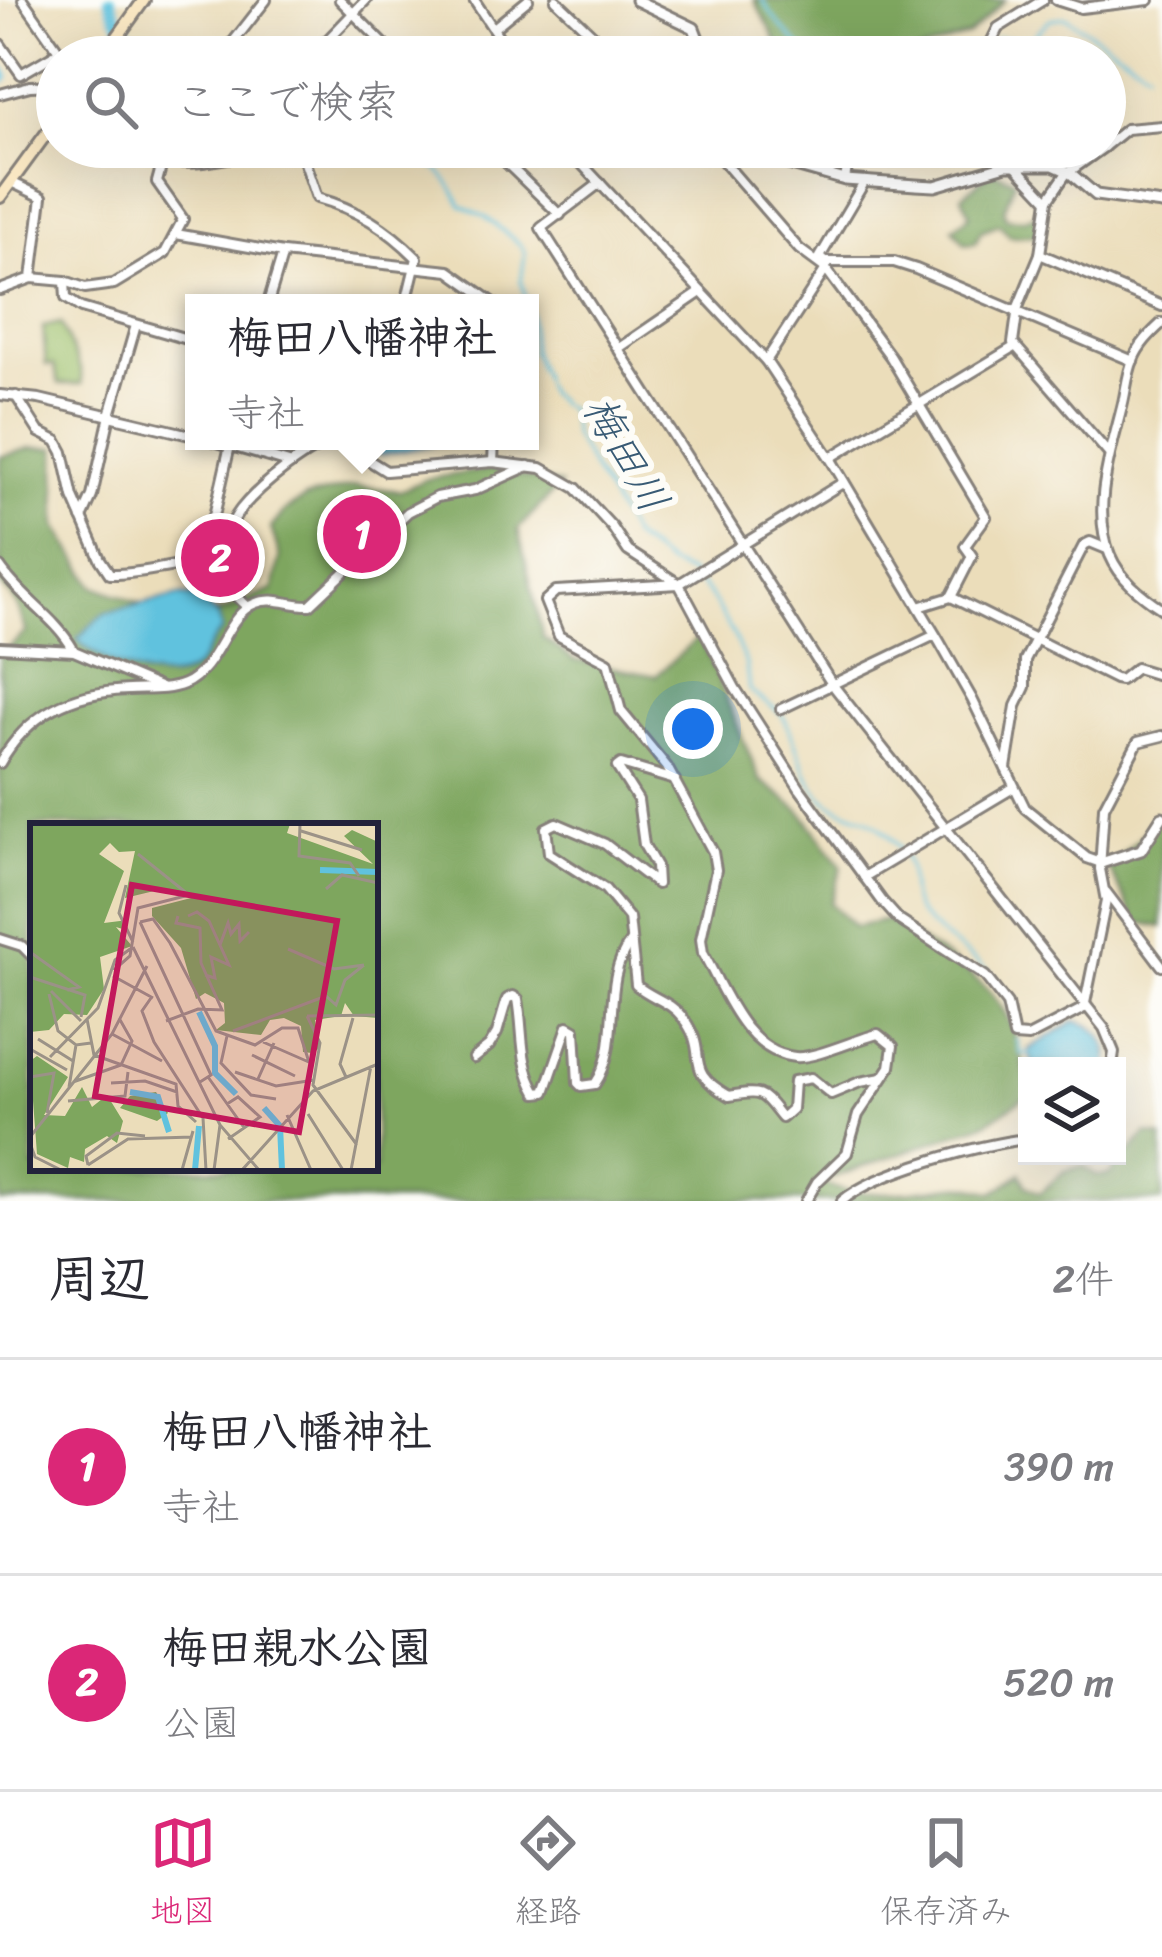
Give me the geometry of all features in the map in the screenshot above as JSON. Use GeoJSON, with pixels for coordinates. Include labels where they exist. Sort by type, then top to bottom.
{"type":"FeatureCollection","features":[{"type":"Feature","properties":{"kind":"main road"},"geometry":{"type":"LineString","coordinates":[[118,36],[144,0]]}},
{"type":"Feature","properties":{"kind":"main road"},"geometry":{"type":"LineString","coordinates":[[0,197],[36,148]]}},
{"type":"Feature","properties":{"kind":"street"},"geometry":{"type":"LineString","coordinates":[[22,0],[48,36]]}},
{"type":"Feature","properties":{"kind":"street"},"geometry":{"type":"LineString","coordinates":[[238,36],[266,0]]}},
{"type":"Feature","properties":{"kind":"street"},"geometry":{"type":"LineString","coordinates":[[340,0],[377,36]]}},
{"type":"Feature","properties":{"kind":"street"},"geometry":{"type":"LineString","coordinates":[[331,36],[366,0]]}},
{"type":"Feature","properties":{"kind":"street"},"geometry":{"type":"LineString","coordinates":[[474,0],[500,36]]}},
{"type":"Feature","properties":{"kind":"street"},"geometry":{"type":"LineString","coordinates":[[495,27],[528,0]]}},
{"type":"Feature","properties":{"kind":"street"},"geometry":{"type":"LineString","coordinates":[[556,0],[594,36]]}},
{"type":"Feature","properties":{"kind":"street"},"geometry":{"type":"LineString","coordinates":[[635,0],[694,28],[697,36]]}},
{"type":"Feature","properties":{"kind":"street"},"geometry":{"type":"LineString","coordinates":[[994,36],[998,28],[1043,0]]}},
{"type":"Feature","properties":{"kind":"street"},"geometry":{"type":"LineString","coordinates":[[1056,0],[1081,8],[1149,0]]}},
{"type":"Feature","properties":{"kind":"street"},"geometry":{"type":"LineString","coordinates":[[0,44],[21,74],[36,67]]}},
{"type":"Feature","properties":{"kind":"street"},"geometry":{"type":"LineString","coordinates":[[0,94],[36,86]]}},
{"type":"Feature","properties":{"kind":"street"},"geometry":{"type":"LineString","coordinates":[[1126,128],[1162,126]]}},
{"type":"Feature","properties":{"kind":"street"},"geometry":{"type":"LineString","coordinates":[[0,290],[32,278],[86,289],[114,284],[165,253],[183,219],[157,182],[161,168]]}},
{"type":"Feature","properties":{"kind":"street"},"geometry":{"type":"LineString","coordinates":[[306,168],[317,198],[350,207],[417,258],[409,294]]}},
{"type":"Feature","properties":{"kind":"street"},"geometry":{"type":"LineString","coordinates":[[512,168],[560,214]]}},
{"type":"Feature","properties":{"kind":"street"},"geometry":{"type":"LineString","coordinates":[[586,168],[766,361],[919,607],[972,699],[1025,808],[1087,858],[1101,863],[1142,850],[1162,818]]}},
{"type":"Feature","properties":{"kind":"street"},"geometry":{"type":"LineString","coordinates":[[732,168],[799,249],[827,266],[894,262],[1133,361]]}},
{"type":"Feature","properties":{"kind":"street"},"geometry":{"type":"LineString","coordinates":[[803,168],[845,180],[935,186],[1000,168]]}},
{"type":"Feature","properties":{"kind":"street"},"geometry":{"type":"LineString","coordinates":[[845,180],[847,168]]}},
{"type":"Feature","properties":{"kind":"street"},"geometry":{"type":"LineString","coordinates":[[1014,168],[1048,200]]}},
{"type":"Feature","properties":{"kind":"street"},"geometry":{"type":"LineString","coordinates":[[1060,168],[1096,195],[1162,204]]}},
{"type":"Feature","properties":{"kind":"street"},"geometry":{"type":"LineString","coordinates":[[1075,168],[1048,200],[1040,254],[1018,313],[1014,347],[1108,454]]}},
{"type":"Feature","properties":{"kind":"street"},"geometry":{"type":"LineString","coordinates":[[866,181],[820,257],[890,356],[986,517],[966,541],[972,556],[951,597]]}},
{"type":"Feature","properties":{"kind":"street"},"geometry":{"type":"LineString","coordinates":[[11,182],[42,197],[32,278]]}},
{"type":"Feature","properties":{"kind":"street"},"geometry":{"type":"LineString","coordinates":[[600,183],[541,228],[832,684],[1112,1041],[1112,1057]]}},
{"type":"Feature","properties":{"kind":"street"},"geometry":{"type":"LineString","coordinates":[[176,234],[283,253],[449,271],[481,294]]}},
{"type":"Feature","properties":{"kind":"street"},"geometry":{"type":"LineString","coordinates":[[271,294],[283,253]]}},
{"type":"Feature","properties":{"kind":"street"},"geometry":{"type":"LineString","coordinates":[[1040,254],[1162,306]]}},
{"type":"Feature","properties":{"kind":"street"},"geometry":{"type":"LineString","coordinates":[[766,361],[827,266]]}},
{"type":"Feature","properties":{"kind":"street"},"geometry":{"type":"LineString","coordinates":[[64,281],[67,298],[81,308],[185,339]]}},
{"type":"Feature","properties":{"kind":"street"},"geometry":{"type":"LineString","coordinates":[[619,348],[701,292]]}},
{"type":"Feature","properties":{"kind":"street"},"geometry":{"type":"LineString","coordinates":[[1162,323],[1133,361],[1108,454],[1104,488],[1107,549],[1127,583],[1162,609]]}},
{"type":"Feature","properties":{"kind":"street"},"geometry":{"type":"LineString","coordinates":[[82,518],[136,325]]}},
{"type":"Feature","properties":{"kind":"street"},"geometry":{"type":"LineString","coordinates":[[830,458],[1014,347]]}},
{"type":"Feature","properties":{"kind":"street"},"geometry":{"type":"LineString","coordinates":[[0,395],[185,434]]}},
{"type":"Feature","properties":{"kind":"street"},"geometry":{"type":"LineString","coordinates":[[16,396],[39,432],[57,441],[63,452],[82,518],[110,574],[199,561],[243,506],[289,463],[313,450]]}},
{"type":"Feature","properties":{"kind":"street"},"geometry":{"type":"LineString","coordinates":[[199,561],[228,450]]}},
{"type":"Feature","properties":{"kind":"street"},"geometry":{"type":"LineString","coordinates":[[251,450],[289,463]]}},
{"type":"Feature","properties":{"kind":"street"},"geometry":{"type":"LineString","coordinates":[[352,450],[386,471],[493,461],[529,466],[569,483],[613,527],[628,550],[679,584],[735,688],[800,789],[899,920],[985,976],[1007,1004],[1016,1037],[1084,1007]]}},
{"type":"Feature","properties":{"kind":"street"},"geometry":{"type":"LineString","coordinates":[[493,461],[494,450]]}},
{"type":"Feature","properties":{"kind":"street"},"geometry":{"type":"LineString","coordinates":[[0,763],[18,735],[45,710],[116,691],[180,686],[203,673],[248,607],[268,600],[310,605],[408,512],[437,497],[475,490],[529,466]]}},
{"type":"Feature","properties":{"kind":"street"},"geometry":{"type":"LineString","coordinates":[[806,1201],[847,1153],[858,1115],[894,1056],[890,1040],[885,1036],[858,1039],[796,1057],[746,1030],[703,953],[701,939],[716,870],[709,841],[675,780],[621,711],[608,662],[559,636],[545,601],[556,591],[679,584],[844,482]]}},
{"type":"Feature","properties":{"kind":"street"},"geometry":{"type":"LineString","coordinates":[[1005,769],[1016,706],[1025,687],[1024,666],[1036,640],[1084,545],[1090,542],[1107,549]]}},
{"type":"Feature","properties":{"kind":"street"},"geometry":{"type":"LineString","coordinates":[[199,561],[248,607]]}},
{"type":"Feature","properties":{"kind":"street"},"geometry":{"type":"LineString","coordinates":[[0,567],[74,650]]}},
{"type":"Feature","properties":{"kind":"street"},"geometry":{"type":"LineString","coordinates":[[919,607],[951,597],[1115,679],[1121,680],[1136,668],[1162,676]]}},
{"type":"Feature","properties":{"kind":"street"},"geometry":{"type":"LineString","coordinates":[[781,709],[934,635]]}},
{"type":"Feature","properties":{"kind":"street"},"geometry":{"type":"LineString","coordinates":[[0,647],[74,650],[162,689]]}},
{"type":"Feature","properties":{"kind":"street"},"geometry":{"type":"LineString","coordinates":[[1084,1007],[1105,891],[1101,863],[1107,798],[1138,742],[1162,736]]}},
{"type":"Feature","properties":{"kind":"street"},"geometry":{"type":"LineString","coordinates":[[675,780],[621,764],[617,767],[638,800],[644,845],[656,866],[657,884],[605,844],[556,823],[546,828],[549,853],[605,889],[629,918],[636,985],[682,1017],[699,1052],[698,1072],[725,1095],[759,1092],[782,1118],[792,1109],[794,1082],[811,1078],[831,1094],[884,1078]]}},
{"type":"Feature","properties":{"kind":"street"},"geometry":{"type":"LineString","coordinates":[[864,877],[1013,788]]}},
{"type":"Feature","properties":{"kind":"street"},"geometry":{"type":"LineString","coordinates":[[1105,891],[1162,966]]}},
{"type":"Feature","properties":{"kind":"street"},"geometry":{"type":"LineString","coordinates":[[0,939],[30,954]]}},
{"type":"Feature","properties":{"kind":"street"},"geometry":{"type":"LineString","coordinates":[[474,1058],[489,1046],[507,999],[513,996],[518,999],[525,1070],[537,1093],[545,1092],[568,1026],[575,1030],[578,1082],[581,1086],[595,1084],[605,1064],[615,974],[632,940]]}},
{"type":"Feature","properties":{"kind":"street"},"geometry":{"type":"LineString","coordinates":[[842,1201],[866,1183],[1018,1140]]}},
{"type":"Feature","properties":{"kind":"green space"},"geometry":{"type":"Polygon","coordinates":[[[754,0],[1005,0],[966,36],[774,36],[754,0]]]}},
{"type":"Feature","properties":{"kind":"green space"},"geometry":{"type":"Polygon","coordinates":[[[991,171],[1015,180],[1004,210],[1006,218],[1025,219],[1041,212],[1038,235],[1010,236],[999,224],[981,231],[975,243],[965,244],[953,228],[970,215],[962,196],[991,171]]]}},
{"type":"Feature","properties":{"kind":"green space"},"geometry":{"type":"Polygon","coordinates":[[[61,323],[82,384],[59,384],[54,365],[46,365],[43,327],[61,323]]]}},
{"type":"Feature","properties":{"kind":"green space"},"geometry":{"type":"Polygon","coordinates":[[[31,448],[56,448],[57,526],[94,586],[159,610],[199,616],[273,590],[280,557],[271,528],[305,498],[355,486],[400,491],[427,479],[490,469],[560,485],[518,529],[543,638],[574,660],[656,676],[700,636],[760,780],[800,810],[842,867],[830,903],[854,927],[888,920],[968,973],[998,1002],[1017,1040],[1021,1057],[1018,1102],[986,1123],[820,1182],[869,1193],[960,1186],[994,1193],[1021,1173],[1027,1186],[1040,1193],[1064,1171],[1083,1166],[1097,1176],[1109,1175],[1118,1165],[1126,1165],[1126,1157],[1147,1134],[1162,1137],[1162,1201],[0,1201],[0,655],[26,632],[18,606],[0,583],[0,457],[31,448]]]}},
{"type":"Feature","properties":{"kind":"green space"},"geometry":{"type":"Polygon","coordinates":[[[1162,816],[1162,927],[1137,922],[1108,867],[1162,816]]]}},
{"type":"Feature","properties":{"kind":"water"},"geometry":{"type":"Polygon","coordinates":[[[243,529],[255,545],[236,561],[225,542],[243,529]]]}},
{"type":"Feature","properties":{"kind":"water"},"geometry":{"type":"Polygon","coordinates":[[[180,595],[198,597],[218,616],[222,631],[198,665],[182,675],[132,671],[77,639],[104,613],[180,595]]]}},
{"type":"Feature","properties":{"kind":"water"},"geometry":{"type":"Polygon","coordinates":[[[1075,1021],[1102,1037],[1108,1057],[1031,1057],[1029,1049],[1075,1021]]]}},
{"type":"Feature","properties":{"kind":"waterway","name":"梅田川"},"geometry":{"type":"LineString","coordinates":[[110,0],[131,36]]}},
{"type":"Feature","properties":{"kind":"waterway"},"geometry":{"type":"LineString","coordinates":[[762,0],[790,36]]}},
{"type":"Feature","properties":{"kind":"waterway"},"geometry":{"type":"LineString","coordinates":[[1034,36],[1050,19],[1066,17],[1095,36]]}},
{"type":"Feature","properties":{"kind":"waterway"},"geometry":{"type":"LineString","coordinates":[[1126,56],[1148,70]]}},
{"type":"Feature","properties":{"kind":"waterway"},"geometry":{"type":"LineString","coordinates":[[0,71],[4,77]]}},
{"type":"Feature","properties":{"kind":"waterway","name":"梅田川"},"geometry":{"type":"LineString","coordinates":[[433,168],[446,179],[461,205],[484,216],[521,245],[524,294]]}},
{"type":"Feature","properties":{"kind":"waterway","name":"梅田川"},"geometry":{"type":"LineString","coordinates":[[539,369],[548,393],[570,412],[573,435],[633,538],[669,565],[689,573],[709,594],[746,664],[749,690],[784,718],[817,791],[831,804],[876,824],[895,842],[908,865],[917,910],[991,974],[1010,1004],[1015,1024]]}},
{"type":"Feature","properties":{"kind":"waterway","name":"梅田川"},"geometry":{"type":"LineString","coordinates":[[1017,1039],[1021,1054],[1032,1053]]}},
{"type":"Feature","properties":{"kind":"place","name":"梅田八幡神社"},"geometry":{"type":"Point","coordinates":[362,534]}},
{"type":"Feature","properties":{"kind":"place","name":"梅田親水公園"},"geometry":{"type":"Point","coordinates":[220,558]}}]}
